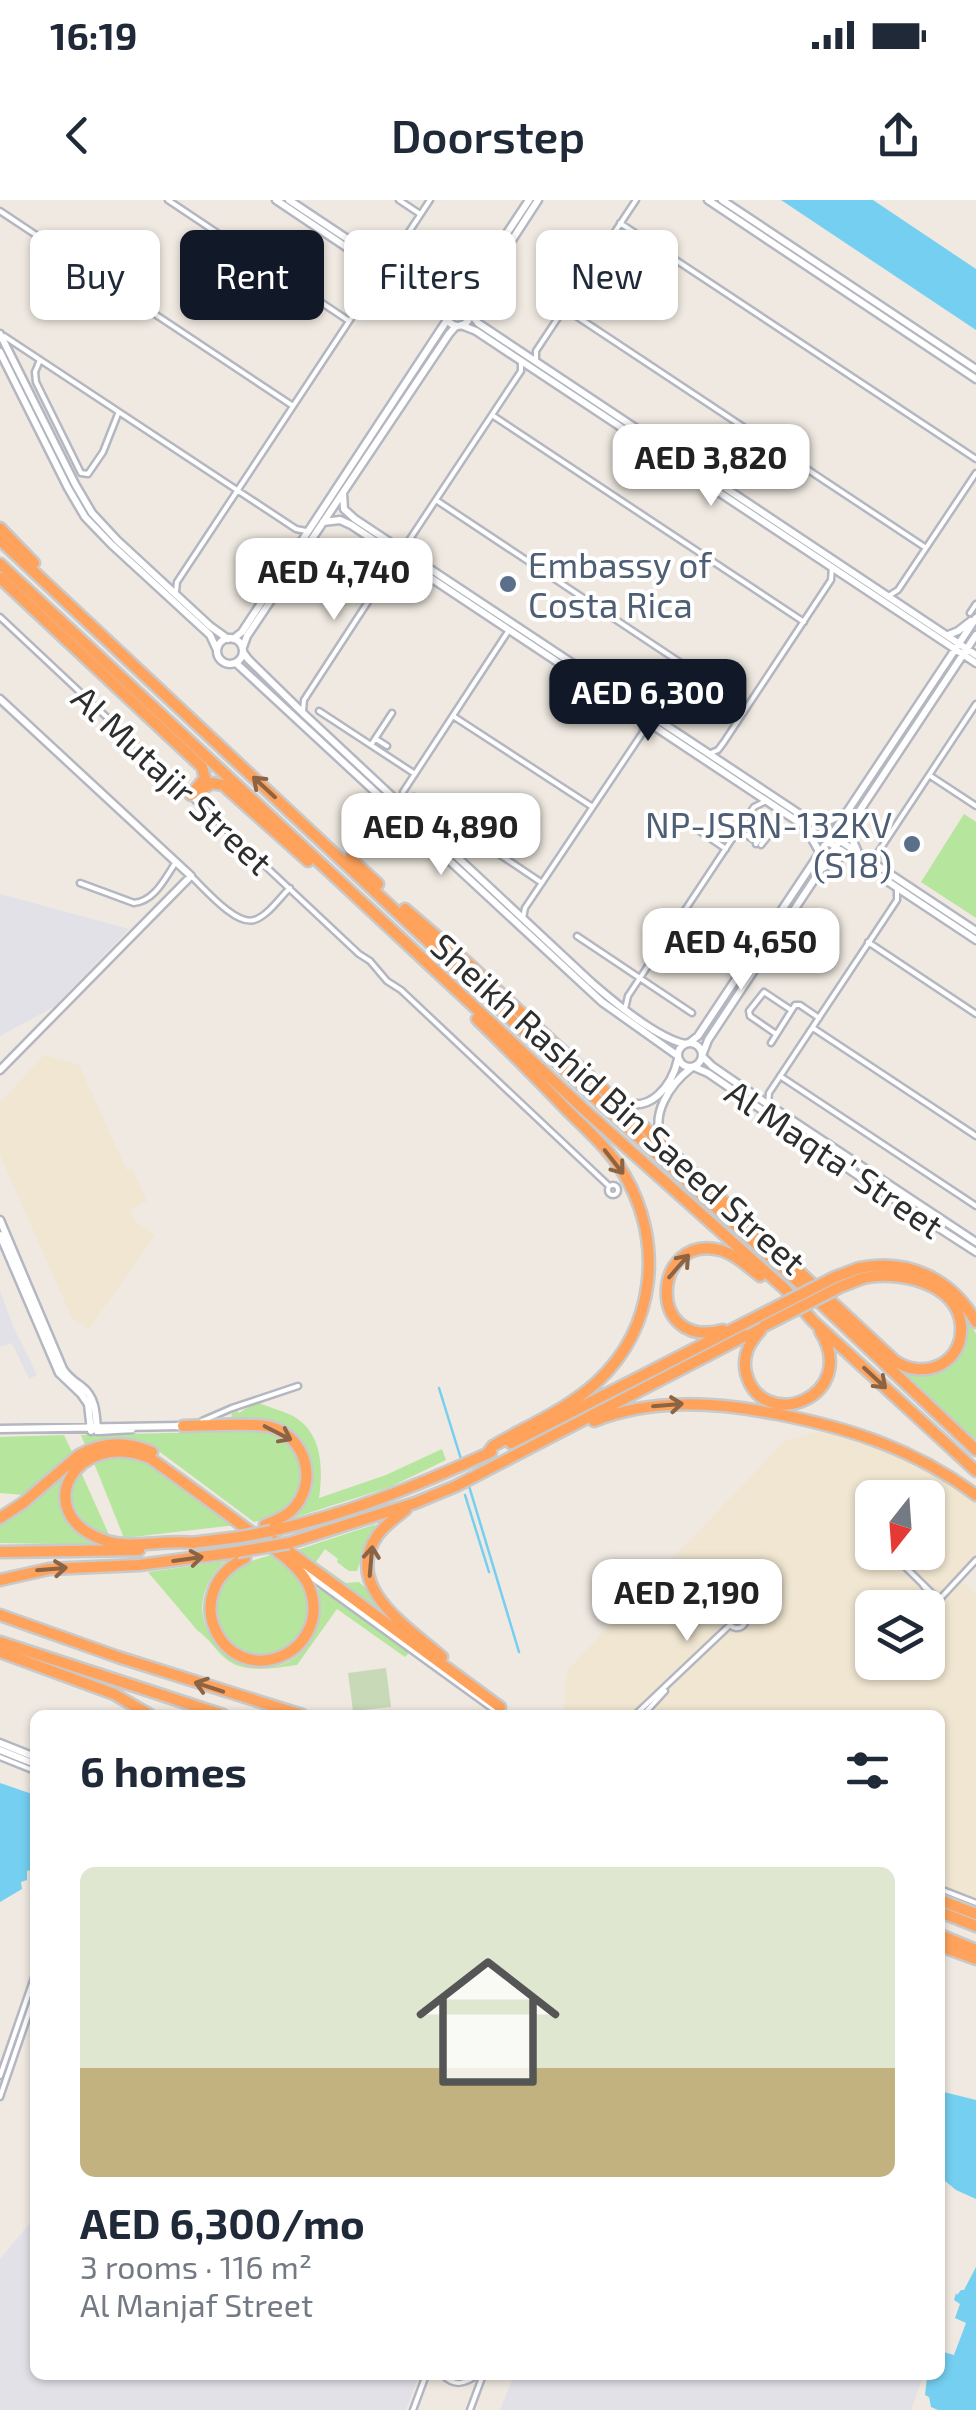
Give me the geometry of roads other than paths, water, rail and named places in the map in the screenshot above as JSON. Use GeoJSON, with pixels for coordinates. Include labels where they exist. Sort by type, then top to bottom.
{"type":"FeatureCollection","features":[{"type":"Feature","properties":{"kind":"highway"},"geometry":{"type":"LineString","coordinates":[[0,528],[147,678]]}},
{"type":"Feature","properties":{"kind":"highway"},"geometry":{"type":"LineString","coordinates":[[0,540],[147,678]]}},
{"type":"Feature","properties":{"kind":"highway"},"geometry":{"type":"LineString","coordinates":[[0,564],[138,693]]}},
{"type":"Feature","properties":{"kind":"highway"},"geometry":{"type":"LineString","coordinates":[[0,578],[138,693]]}},
{"type":"Feature","properties":{"kind":"highway"},"geometry":{"type":"LineString","coordinates":[[0,578],[202,768],[205,778],[192,797]]}},
{"type":"Feature","properties":{"kind":"highway","name":"Sheikh Rashid Bin Saeed Street"},"geometry":{"type":"LineString","coordinates":[[147,678],[976,1450]]}},
{"type":"Feature","properties":{"kind":"highway","name":"Sheikh Rashid Bin Saeed Street"},"geometry":{"type":"LineString","coordinates":[[138,693],[586,1112],[786,1290],[814,1321],[976,1471]]}},
{"type":"Feature","properties":{"kind":"highway"},"geometry":{"type":"LineString","coordinates":[[192,797],[208,784],[216,782],[223,786],[366,907]]}},
{"type":"Feature","properties":{"kind":"highway"},"geometry":{"type":"LineString","coordinates":[[0,1580],[48,1568],[241,1555],[416,1503],[478,1475],[764,1326],[840,1287],[861,1273],[903,1276],[933,1287],[954,1306],[960,1318],[960,1340],[954,1353],[937,1367],[907,1368],[894,1361],[684,1165],[595,1082],[361,868],[308,828]]}},
{"type":"Feature","properties":{"kind":"highway"},"geometry":{"type":"LineString","coordinates":[[376,916],[615,1161],[634,1193],[648,1237],[650,1260],[645,1304],[616,1363],[587,1391],[493,1446],[487,1454]]}},
{"type":"Feature","properties":{"kind":"highway"},"geometry":{"type":"LineString","coordinates":[[743,1324],[706,1333],[691,1330],[678,1321],[668,1308],[665,1292],[668,1276],[679,1261],[696,1250],[717,1249],[786,1290]]}},
{"type":"Feature","properties":{"kind":"highway"},"geometry":{"type":"LineString","coordinates":[[0,1552],[194,1543],[328,1517],[369,1504],[487,1454],[835,1278],[890,1265],[938,1279],[967,1305],[976,1322]]}},
{"type":"Feature","properties":{"kind":"highway"},"geometry":{"type":"LineString","coordinates":[[764,1326],[748,1347],[748,1379],[764,1398],[793,1404],[817,1391],[830,1366],[828,1345],[814,1321]]}},
{"type":"Feature","properties":{"kind":"highway"},"geometry":{"type":"LineString","coordinates":[[510,1458],[624,1411],[689,1403],[726,1405],[804,1419],[873,1438],[935,1467],[976,1495]]}},
{"type":"Feature","properties":{"kind":"highway"},"geometry":{"type":"LineString","coordinates":[[183,1426],[261,1425],[282,1432],[298,1447],[306,1466],[305,1490],[296,1506],[268,1528]]}},
{"type":"Feature","properties":{"kind":"highway"},"geometry":{"type":"LineString","coordinates":[[0,1518],[90,1453],[111,1444],[139,1446],[154,1453],[500,1710]]}},
{"type":"Feature","properties":{"kind":"highway"},"geometry":{"type":"LineString","coordinates":[[90,1453],[121,1451],[150,1458],[279,1553],[304,1577],[310,1587],[312,1620],[304,1639],[290,1652],[269,1660],[250,1658],[232,1650],[218,1636],[209,1609],[213,1588],[241,1555]]}},
{"type":"Feature","properties":{"kind":"highway"},"geometry":{"type":"LineString","coordinates":[[75,1463],[67,1487],[68,1508],[80,1526],[103,1546]]}},
{"type":"Feature","properties":{"kind":"highway"},"geometry":{"type":"LineString","coordinates":[[416,1503],[388,1524],[372,1544],[368,1570],[372,1588],[388,1610],[500,1710]]}},
{"type":"Feature","properties":{"kind":"highway"},"geometry":{"type":"LineString","coordinates":[[0,1614],[286,1710]]}},
{"type":"Feature","properties":{"kind":"highway"},"geometry":{"type":"LineString","coordinates":[[0,1642],[208,1710]]}},
{"type":"Feature","properties":{"kind":"highway"},"geometry":{"type":"LineString","coordinates":[[0,1652],[114,1694],[141,1710]]}},
{"type":"Feature","properties":{"kind":"highway"},"geometry":{"type":"LineString","coordinates":[[945,1902],[976,1914]]}},
{"type":"Feature","properties":{"kind":"highway"},"geometry":{"type":"LineString","coordinates":[[945,1914],[976,1926]]}},
{"type":"Feature","properties":{"kind":"highway"},"geometry":{"type":"LineString","coordinates":[[945,1937],[976,1950]]}},
{"type":"Feature","properties":{"kind":"highway"},"geometry":{"type":"LineString","coordinates":[[945,1948],[976,1959]]}},
{"type":"Feature","properties":{"kind":"street"},"geometry":{"type":"LineString","coordinates":[[168,200],[349,321],[176,582],[176,595]]}},
{"type":"Feature","properties":{"kind":"street"},"geometry":{"type":"LineString","coordinates":[[276,200],[344,242]]}},
{"type":"Feature","properties":{"kind":"street"},"geometry":{"type":"LineString","coordinates":[[289,200],[344,239]]}},
{"type":"Feature","properties":{"kind":"street"},"geometry":{"type":"LineString","coordinates":[[399,200],[420,214]]}},
{"type":"Feature","properties":{"kind":"street"},"geometry":{"type":"LineString","coordinates":[[410,230],[430,200]]}},
{"type":"Feature","properties":{"kind":"street"},"geometry":{"type":"LineString","coordinates":[[509,230],[529,200]]}},
{"type":"Feature","properties":{"kind":"street"},"geometry":{"type":"LineString","coordinates":[[516,235],[538,200]]}},
{"type":"Feature","properties":{"kind":"street"},"geometry":{"type":"LineString","coordinates":[[615,230],[636,200]]}},
{"type":"Feature","properties":{"kind":"street"},"geometry":{"type":"LineString","coordinates":[[708,200],[976,369]]}},
{"type":"Feature","properties":{"kind":"street"},"geometry":{"type":"LineString","coordinates":[[722,200],[768,235]]}},
{"type":"Feature","properties":{"kind":"street"},"geometry":{"type":"LineString","coordinates":[[0,210],[294,406]]}},
{"type":"Feature","properties":{"kind":"street"},"geometry":{"type":"LineString","coordinates":[[620,223],[976,460]]}},
{"type":"Feature","properties":{"kind":"street"},"geometry":{"type":"LineString","coordinates":[[217,650],[221,642],[242,632],[444,320]]}},
{"type":"Feature","properties":{"kind":"street"},"geometry":{"type":"LineString","coordinates":[[450,320],[523,358]]}},
{"type":"Feature","properties":{"kind":"street"},"geometry":{"type":"LineString","coordinates":[[236,663],[247,636],[449,334],[468,320]]}},
{"type":"Feature","properties":{"kind":"street"},"geometry":{"type":"LineString","coordinates":[[476,320],[533,365],[818,554],[898,602],[976,660],[950,674]]}},
{"type":"Feature","properties":{"kind":"street"},"geometry":{"type":"LineString","coordinates":[[305,715],[304,700],[392,566],[396,550],[408,542],[521,372],[533,365],[536,351],[556,320]]}},
{"type":"Feature","properties":{"kind":"street"},"geometry":{"type":"LineString","coordinates":[[582,320],[926,548]]}},
{"type":"Feature","properties":{"kind":"street"},"geometry":{"type":"LineString","coordinates":[[911,330],[976,378]]}},
{"type":"Feature","properties":{"kind":"street"},"geometry":{"type":"LineString","coordinates":[[0,334],[296,529],[308,531]]}},
{"type":"Feature","properties":{"kind":"street"},"geometry":{"type":"LineString","coordinates":[[0,334],[68,488],[85,517],[210,635],[222,662],[236,663],[602,1002],[678,1058],[683,1066],[692,1068]]}},
{"type":"Feature","properties":{"kind":"street"},"geometry":{"type":"LineString","coordinates":[[14,361],[25,350]]}},
{"type":"Feature","properties":{"kind":"street"},"geometry":{"type":"LineString","coordinates":[[523,358],[536,351]]}},
{"type":"Feature","properties":{"kind":"street"},"geometry":{"type":"LineString","coordinates":[[0,352],[101,525],[217,633],[243,650],[292,703],[390,796],[615,1002],[668,1038],[700,1047],[703,1055]]}},
{"type":"Feature","properties":{"kind":"street"},"geometry":{"type":"LineString","coordinates":[[521,372],[523,358]]}},
{"type":"Feature","properties":{"kind":"street"},"geometry":{"type":"LineString","coordinates":[[40,360],[36,382],[84,475],[90,473],[103,452],[119,412]]}},
{"type":"Feature","properties":{"kind":"street"},"geometry":{"type":"LineString","coordinates":[[492,415],[804,622]]}},
{"type":"Feature","properties":{"kind":"street"},"geometry":{"type":"LineString","coordinates":[[887,596],[898,590],[976,472]]}},
{"type":"Feature","properties":{"kind":"street"},"geometry":{"type":"LineString","coordinates":[[343,492],[344,509],[353,522],[509,630],[531,640]]}},
{"type":"Feature","properties":{"kind":"street"},"geometry":{"type":"LineString","coordinates":[[436,500],[747,707]]}},
{"type":"Feature","properties":{"kind":"street"},"geometry":{"type":"LineString","coordinates":[[323,522],[353,522]]}},
{"type":"Feature","properties":{"kind":"street"},"geometry":{"type":"LineString","coordinates":[[296,529],[302,541]]}},
{"type":"Feature","properties":{"kind":"street"},"geometry":{"type":"LineString","coordinates":[[392,566],[406,557],[408,542]]}},
{"type":"Feature","properties":{"kind":"street"},"geometry":{"type":"LineString","coordinates":[[818,554],[844,575],[961,649]]}},
{"type":"Feature","properties":{"kind":"street"},"geometry":{"type":"LineString","coordinates":[[406,557],[794,810],[847,854],[909,896],[976,931]]}},
{"type":"Feature","properties":{"kind":"street"},"geometry":{"type":"LineString","coordinates":[[709,754],[718,750],[804,622],[831,580],[832,567]]}},
{"type":"Feature","properties":{"kind":"street"},"geometry":{"type":"LineString","coordinates":[[831,580],[844,575]]}},
{"type":"Feature","properties":{"kind":"street"},"geometry":{"type":"LineString","coordinates":[[164,584],[176,582]]}},
{"type":"Feature","properties":{"kind":"street"},"geometry":{"type":"LineString","coordinates":[[898,590],[898,602]]}},
{"type":"Feature","properties":{"kind":"street"},"geometry":{"type":"LineString","coordinates":[[595,1082],[632,1106],[646,1104],[658,1096],[674,1072],[680,1049],[700,1033],[820,853],[847,828],[950,674],[976,604]]}},
{"type":"Feature","properties":{"kind":"street"},"geometry":{"type":"LineString","coordinates":[[946,635],[962,629],[974,616]]}},
{"type":"Feature","properties":{"kind":"street","name":"Al Mutajir Street"},"geometry":{"type":"LineString","coordinates":[[0,618],[610,1186]]}},
{"type":"Feature","properties":{"kind":"street"},"geometry":{"type":"LineString","coordinates":[[402,807],[403,792],[509,630]]}},
{"type":"Feature","properties":{"kind":"street"},"geometry":{"type":"LineString","coordinates":[[936,635],[948,660]]}},
{"type":"Feature","properties":{"kind":"street"},"geometry":{"type":"LineString","coordinates":[[684,1165],[662,1138],[657,1122],[665,1101],[680,1078],[700,1064],[706,1043],[818,872],[848,810],[948,660],[976,636]]}},
{"type":"Feature","properties":{"kind":"street"},"geometry":{"type":"LineString","coordinates":[[0,699],[235,916],[246,921],[260,918],[290,888]]}},
{"type":"Feature","properties":{"kind":"street"},"geometry":{"type":"LineString","coordinates":[[292,703],[304,700]]}},
{"type":"Feature","properties":{"kind":"street"},"geometry":{"type":"LineString","coordinates":[[877,866],[877,854],[976,704]]}},
{"type":"Feature","properties":{"kind":"street"},"geometry":{"type":"LineString","coordinates":[[631,707],[803,825],[877,866],[976,940]]}},
{"type":"Feature","properties":{"kind":"street"},"geometry":{"type":"LineString","coordinates":[[320,711],[414,774]]}},
{"type":"Feature","properties":{"kind":"street"},"geometry":{"type":"LineString","coordinates":[[372,746],[392,713]]}},
{"type":"Feature","properties":{"kind":"street"},"geometry":{"type":"LineString","coordinates":[[453,716],[592,807]]}},
{"type":"Feature","properties":{"kind":"street"},"geometry":{"type":"LineString","coordinates":[[516,912],[524,908],[542,883],[642,732],[644,719]]}},
{"type":"Feature","properties":{"kind":"street"},"geometry":{"type":"LineString","coordinates":[[642,732],[655,727]]}},
{"type":"Feature","properties":{"kind":"street"},"geometry":{"type":"LineString","coordinates":[[376,738],[387,746]]}},
{"type":"Feature","properties":{"kind":"street"},"geometry":{"type":"LineString","coordinates":[[718,750],[718,760]]}},
{"type":"Feature","properties":{"kind":"street"},"geometry":{"type":"LineString","coordinates":[[340,758],[342,753],[383,788]]}},
{"type":"Feature","properties":{"kind":"street"},"geometry":{"type":"LineString","coordinates":[[728,766],[740,764]]}},
{"type":"Feature","properties":{"kind":"street"},"geometry":{"type":"LineString","coordinates":[[930,775],[976,806]]}},
{"type":"Feature","properties":{"kind":"street"},"geometry":{"type":"LineString","coordinates":[[855,781],[858,795]]}},
{"type":"Feature","properties":{"kind":"street"},"geometry":{"type":"LineString","coordinates":[[390,796],[403,792]]}},
{"type":"Feature","properties":{"kind":"street"},"geometry":{"type":"LineString","coordinates":[[625,1010],[628,996],[754,806],[755,793]]}},
{"type":"Feature","properties":{"kind":"street"},"geometry":{"type":"LineString","coordinates":[[414,798],[542,883]]}},
{"type":"Feature","properties":{"kind":"street"},"geometry":{"type":"LineString","coordinates":[[793,799],[794,810]]}},
{"type":"Feature","properties":{"kind":"street"},"geometry":{"type":"LineString","coordinates":[[754,806],[766,801]]}},
{"type":"Feature","properties":{"kind":"street"},"geometry":{"type":"LineString","coordinates":[[817,826],[848,810]]}},
{"type":"Feature","properties":{"kind":"street"},"geometry":{"type":"LineString","coordinates":[[803,825],[820,853]]}},
{"type":"Feature","properties":{"kind":"street"},"geometry":{"type":"LineString","coordinates":[[847,828],[862,857]]}},
{"type":"Feature","properties":{"kind":"street"},"geometry":{"type":"LineString","coordinates":[[738,830],[758,844],[762,834],[768,836],[774,830],[780,833]]}},
{"type":"Feature","properties":{"kind":"street"},"geometry":{"type":"LineString","coordinates":[[701,832],[726,849]]}},
{"type":"Feature","properties":{"kind":"street"},"geometry":{"type":"LineString","coordinates":[[439,851],[456,857]]}},
{"type":"Feature","properties":{"kind":"street"},"geometry":{"type":"LineString","coordinates":[[818,872],[847,854]]}},
{"type":"Feature","properties":{"kind":"street"},"geometry":{"type":"LineString","coordinates":[[862,857],[877,854]]}},
{"type":"Feature","properties":{"kind":"street"},"geometry":{"type":"LineString","coordinates":[[80,883],[142,903],[176,862]]}},
{"type":"Feature","properties":{"kind":"street"},"geometry":{"type":"LineString","coordinates":[[0,1070],[191,876]]}},
{"type":"Feature","properties":{"kind":"street"},"geometry":{"type":"LineString","coordinates":[[768,1105],[769,1093],[896,900],[896,887]]}},
{"type":"Feature","properties":{"kind":"street"},"geometry":{"type":"LineString","coordinates":[[896,900],[909,896]]}},
{"type":"Feature","properties":{"kind":"street"},"geometry":{"type":"LineString","coordinates":[[523,918],[524,908]]}},
{"type":"Feature","properties":{"kind":"street"},"geometry":{"type":"LineString","coordinates":[[577,936],[692,1013]]}},
{"type":"Feature","properties":{"kind":"street"},"geometry":{"type":"LineString","coordinates":[[868,942],[976,1014]]}},
{"type":"Feature","properties":{"kind":"street"},"geometry":{"type":"LineString","coordinates":[[776,1034],[749,1012],[764,992],[792,1010]]}},
{"type":"Feature","properties":{"kind":"street"},"geometry":{"type":"LineString","coordinates":[[615,1002],[628,996]]}},
{"type":"Feature","properties":{"kind":"street"},"geometry":{"type":"LineString","coordinates":[[771,1043],[794,1006],[819,1018]]}},
{"type":"Feature","properties":{"kind":"street"},"geometry":{"type":"LineString","coordinates":[[812,1027],[976,1136]]}},
{"type":"Feature","properties":{"kind":"street","name":"Al Maqta' Street"},"geometry":{"type":"LineString","coordinates":[[703,1055],[712,1066],[768,1105],[976,1242]]}},
{"type":"Feature","properties":{"kind":"street","name":"Al Maqta' Street"},"geometry":{"type":"LineString","coordinates":[[692,1068],[708,1073],[976,1252]]}},
{"type":"Feature","properties":{"kind":"street"},"geometry":{"type":"LineString","coordinates":[[780,1076],[976,1206]]}},
{"type":"Feature","properties":{"kind":"street"},"geometry":{"type":"LineString","coordinates":[[758,1097],[769,1093]]}},
{"type":"Feature","properties":{"kind":"street"},"geometry":{"type":"LineString","coordinates":[[0,1220],[3,1238],[58,1373],[86,1400],[94,1429]]}},
{"type":"Feature","properties":{"kind":"street"},"geometry":{"type":"LineString","coordinates":[[0,1431],[183,1426],[298,1386]]}},
{"type":"Feature","properties":{"kind":"street"},"geometry":{"type":"LineString","coordinates":[[228,1409],[235,1426]]}},
{"type":"Feature","properties":{"kind":"street"},"geometry":{"type":"LineString","coordinates":[[279,1553],[500,1710]]}},
{"type":"Feature","properties":{"kind":"street"},"geometry":{"type":"LineString","coordinates":[[908,1570],[938,1601],[976,1560]]}},
{"type":"Feature","properties":{"kind":"street"},"geometry":{"type":"LineString","coordinates":[[641,1710],[730,1626]]}},
{"type":"Feature","properties":{"kind":"street"},"geometry":{"type":"LineString","coordinates":[[647,1710],[667,1687]]}},
{"type":"Feature","properties":{"kind":"street"},"geometry":{"type":"LineString","coordinates":[[0,1750],[30,1762]]}},
{"type":"Feature","properties":{"kind":"street"},"geometry":{"type":"LineString","coordinates":[[0,1750],[30,1762]]}},
{"type":"Feature","properties":{"kind":"street"},"geometry":{"type":"LineString","coordinates":[[945,1891],[976,1904]]}},
{"type":"Feature","properties":{"kind":"street"},"geometry":{"type":"LineString","coordinates":[[0,2076],[30,1990]]}},
{"type":"Feature","properties":{"kind":"street"},"geometry":{"type":"LineString","coordinates":[[0,2098],[30,2010]]}},
{"type":"Feature","properties":{"kind":"street"},"geometry":{"type":"LineString","coordinates":[[413,2410],[423,2380]]}},
{"type":"Feature","properties":{"kind":"street"},"geometry":{"type":"LineString","coordinates":[[470,2410],[479,2380]]}},
{"type":"Feature","properties":{"kind":"water"},"geometry":{"type":"Polygon","coordinates":[[[781,200],[873,200],[976,269],[976,330],[781,200]]]}},
{"type":"Feature","properties":{"kind":"water"},"geometry":{"type":"Polygon","coordinates":[[[0,1783],[30,1793],[30,1870],[27,1880],[21,1882],[22,1889],[0,1902],[0,1783]]]}},
{"type":"Feature","properties":{"kind":"water"},"geometry":{"type":"Polygon","coordinates":[[[945,2092],[976,2100],[976,2199],[945,2181],[945,2092]]]}},
{"type":"Feature","properties":{"kind":"water"},"geometry":{"type":"Polygon","coordinates":[[[976,2267],[976,2410],[938,2410],[931,2407],[925,2395],[927,2380],[945,2380],[945,2353],[954,2355],[966,2323],[955,2318],[960,2304],[954,2300],[956,2293],[964,2290],[976,2267]]]}},
{"type":"Feature","properties":{"kind":"waterway"},"geometry":{"type":"LineString","coordinates":[[439,1388],[461,1459]]}},
{"type":"Feature","properties":{"kind":"waterway"},"geometry":{"type":"LineString","coordinates":[[469,1486],[519,1652]]}},
{"type":"Feature","properties":{"kind":"waterway"},"geometry":{"type":"LineString","coordinates":[[465,1495],[489,1572]]}},
{"type":"Feature","properties":{"kind":"place","name":"Embassy of Costa Rica"},"geometry":{"type":"Point","coordinates":[508,584]}},
{"type":"Feature","properties":{"kind":"place","name":"NP-JSRN-132KV (S18)"},"geometry":{"type":"Point","coordinates":[912,844]}}]}
